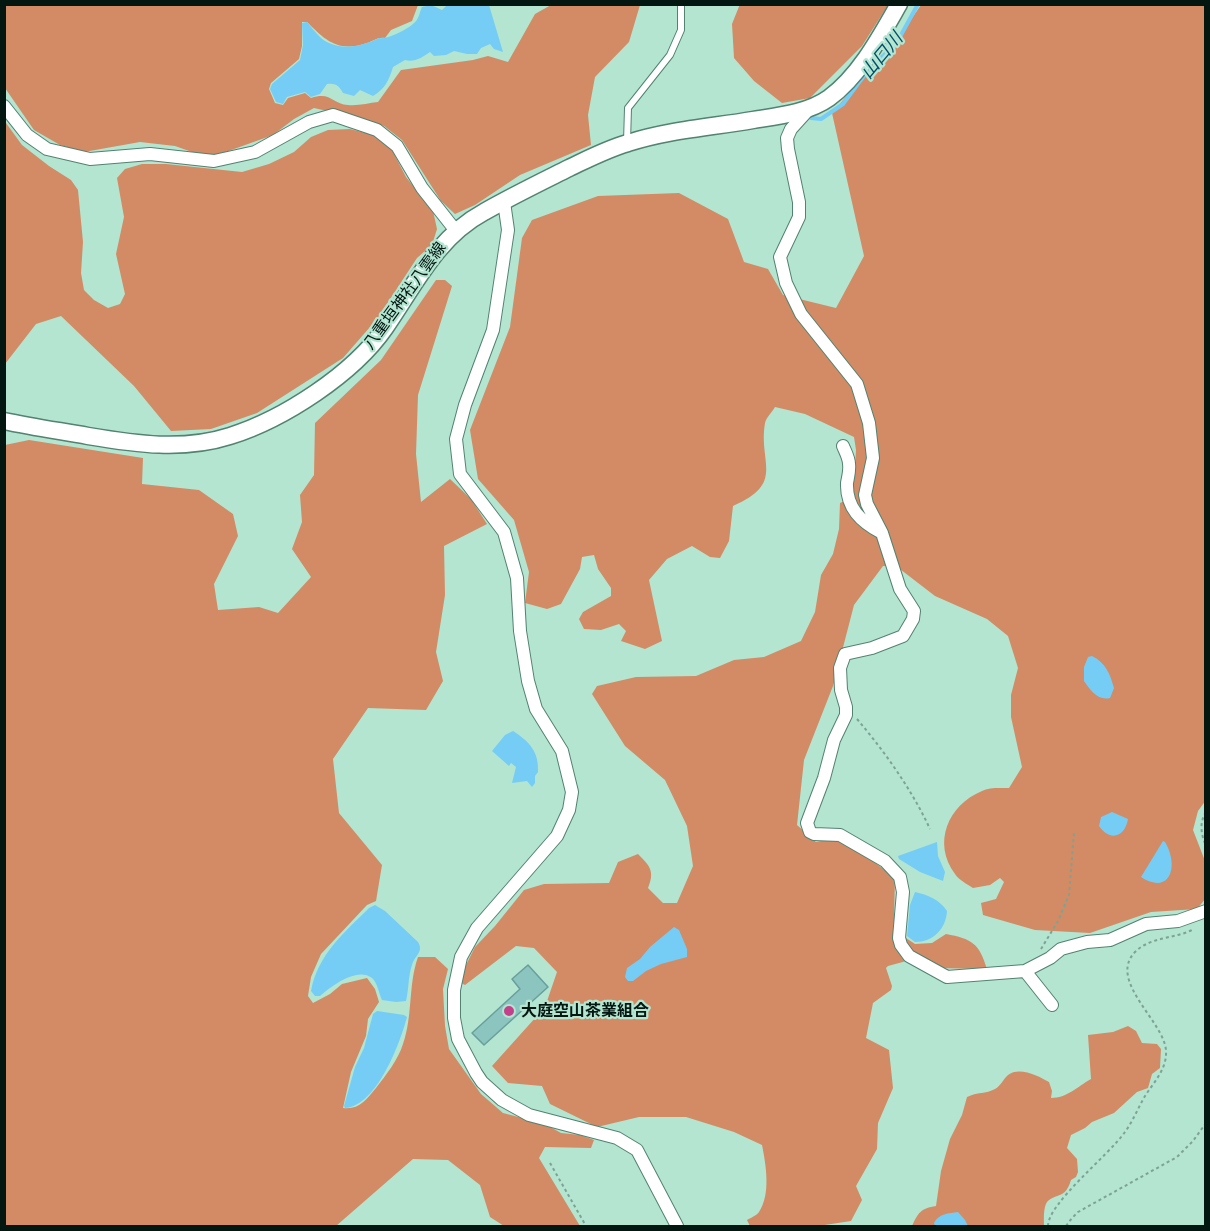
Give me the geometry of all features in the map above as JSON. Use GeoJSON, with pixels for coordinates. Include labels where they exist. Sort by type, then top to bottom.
{"type":"FeatureCollection","features":[{"type":"Feature","properties":{"kind":"main road","name":"八重垣神社八雲線"},"geometry":{"type":"LineString","coordinates":[[4,421],[159,446],[208,442],[250,429],[311,395],[353,364],[384,329],[441,245],[477,215],[556,174],[627,143],[784,115],[811,107],[829,98],[867,57],[899,4]]}},
{"type":"Feature","properties":{"kind":"street"},"geometry":{"type":"LineString","coordinates":[[4,106],[27,135],[47,149],[90,159],[143,154],[214,161],[255,152],[309,122],[333,115],[377,130],[397,146],[422,189],[456,231]]}},
{"type":"Feature","properties":{"kind":"street"},"geometry":{"type":"LineString","coordinates":[[811,107],[791,129],[787,138],[797,189],[799,217],[780,257],[786,283],[801,314],[857,384],[870,423],[873,458],[865,495],[867,504],[882,533],[900,589],[914,611],[913,619],[903,636],[872,648],[845,654],[840,668],[846,715],[834,740],[817,799],[807,823],[810,832],[840,834],[885,861],[900,878],[903,892],[899,938],[901,945],[909,956],[947,977],[1025,971],[1050,958],[1061,949],[1110,939],[1146,924],[1178,921],[1206,911]]}},
{"type":"Feature","properties":{"kind":"street"},"geometry":{"type":"LineString","coordinates":[[504,202],[508,230],[493,330],[465,405],[456,439],[460,474],[504,532],[517,578],[520,631],[528,681],[536,709],[562,751],[572,792],[569,810],[557,836],[477,928],[461,957],[454,990],[454,1018],[458,1038],[476,1072],[482,1082],[502,1101],[530,1115],[617,1138],[637,1150],[677,1227]]}},
{"type":"Feature","properties":{"kind":"street"},"geometry":{"type":"LineString","coordinates":[[843,446],[849,463],[847,485],[850,506],[872,528],[882,533]]}},
{"type":"Feature","properties":{"kind":"street"},"geometry":{"type":"LineString","coordinates":[[1025,971],[1052,1005]]}},
{"type":"Feature","properties":{"kind":"lane"},"geometry":{"type":"LineString","coordinates":[[627,143],[628,108],[670,55],[681,30],[681,4]]}},
{"type":"Feature","properties":{"kind":"path"},"geometry":{"type":"LineString","coordinates":[[846,710],[867,731],[923,813],[930,829]]}},
{"type":"Feature","properties":{"kind":"path"},"geometry":{"type":"LineString","coordinates":[[1206,812],[1202,817],[1201,832],[1206,846]]}},
{"type":"Feature","properties":{"kind":"path"},"geometry":{"type":"LineString","coordinates":[[1038,953],[1058,921],[1069,896],[1074,833]]}},
{"type":"Feature","properties":{"kind":"path"},"geometry":{"type":"LineString","coordinates":[[1048,1227],[1048,1221],[1055,1208],[1107,1154],[1125,1131],[1165,1063],[1165,1045],[1127,976],[1135,952],[1155,940],[1188,933],[1197,928]]}},
{"type":"Feature","properties":{"kind":"path"},"geometry":{"type":"LineString","coordinates":[[1066,1227],[1078,1212],[1177,1156],[1193,1142],[1206,1124]]}},
{"type":"Feature","properties":{"kind":"path"},"geometry":{"type":"LineString","coordinates":[[550,1163],[586,1227]]}},
{"type":"Feature","properties":{"kind":"shaded area"},"geometry":{"type":"Polygon","coordinates":[[[740,4],[888,5],[862,46],[810,98],[782,103],[754,81],[734,58],[732,24],[740,4]]]}},
{"type":"Feature","properties":{"kind":"shaded area"},"geometry":{"type":"Polygon","coordinates":[[[4,5],[418,5],[412,21],[391,30],[385,38],[357,46],[333,43],[307,22],[302,22],[302,46],[299,59],[271,83],[269,89],[275,103],[283,105],[288,98],[305,93],[311,98],[323,96],[343,104],[360,105],[378,102],[401,70],[488,56],[508,62],[535,14],[551,5],[640,5],[629,42],[595,77],[588,115],[591,145],[520,175],[475,205],[455,214],[441,201],[402,140],[384,126],[314,108],[294,119],[273,135],[209,158],[175,146],[140,142],[84,152],[60,145],[34,130],[5,88],[4,5]]]}},
{"type":"Feature","properties":{"kind":"shaded area"},"geometry":{"type":"Polygon","coordinates":[[[921,5],[1205,5],[1206,800],[1198,811],[1193,830],[1205,861],[1206,898],[1197,909],[1151,912],[1090,933],[1035,930],[983,915],[981,903],[996,899],[1004,882],[1000,878],[990,885],[973,888],[961,880],[948,862],[944,838],[952,815],[960,806],[970,797],[985,790],[1009,788],[1022,767],[1011,717],[1011,695],[1018,668],[1008,636],[987,619],[935,596],[896,566],[883,566],[854,605],[833,686],[804,760],[797,825],[816,842],[836,838],[865,855],[895,878],[894,918],[906,938],[915,944],[932,943],[946,934],[968,940],[981,953],[987,969],[936,968],[910,960],[886,968],[892,986],[891,990],[873,1003],[866,1038],[889,1050],[893,1088],[878,1123],[877,1149],[856,1186],[862,1200],[851,1221],[818,1226],[750,1226],[747,1220],[759,1212],[765,1197],[766,1170],[762,1145],[734,1132],[686,1117],[639,1117],[597,1127],[550,1104],[542,1086],[508,1083],[492,1066],[545,1007],[557,972],[534,948],[516,946],[465,985],[461,983],[466,965],[475,947],[524,890],[544,884],[609,883],[618,862],[638,854],[650,869],[651,877],[648,888],[663,903],[677,903],[693,866],[687,826],[665,780],[625,746],[592,694],[597,686],[636,677],[696,676],[734,660],[764,657],[801,641],[815,612],[821,575],[833,554],[839,529],[840,503],[853,497],[856,450],[854,437],[805,414],[775,407],[765,423],[765,480],[759,489],[733,506],[729,541],[720,558],[710,557],[692,546],[667,559],[649,580],[662,641],[645,649],[621,641],[626,631],[619,624],[601,630],[584,629],[579,619],[583,612],[611,596],[611,588],[598,569],[594,555],[582,557],[580,569],[561,604],[547,609],[525,603],[529,572],[514,520],[478,479],[470,430],[510,327],[522,238],[532,220],[598,196],[679,193],[728,219],[744,262],[768,269],[783,295],[836,308],[864,256],[832,113],[905,28],[921,5]]]}},
{"type":"Feature","properties":{"kind":"shaded area"},"geometry":{"type":"Polygon","coordinates":[[[6,123],[22,145],[71,180],[78,190],[83,242],[81,273],[84,290],[94,300],[108,308],[120,304],[125,294],[116,254],[124,217],[117,178],[125,169],[142,164],[166,164],[242,172],[269,164],[294,152],[311,137],[328,130],[350,129],[373,135],[392,150],[406,177],[433,211],[437,229],[432,245],[417,258],[377,319],[343,358],[257,413],[211,429],[171,431],[134,386],[61,316],[36,324],[5,364],[6,123]]]}},
{"type":"Feature","properties":{"kind":"shaded area"},"geometry":{"type":"Polygon","coordinates":[[[436,280],[445,280],[452,286],[418,395],[416,454],[421,502],[450,479],[471,499],[487,524],[444,546],[445,595],[436,652],[443,681],[426,710],[368,708],[333,759],[339,813],[382,865],[376,901],[367,905],[321,954],[311,977],[308,996],[313,1003],[342,984],[367,978],[375,989],[379,1002],[368,1019],[366,1036],[351,1072],[343,1108],[358,1106],[376,1088],[401,1050],[408,1023],[418,957],[435,957],[448,969],[443,989],[449,1049],[481,1094],[503,1113],[545,1124],[561,1133],[580,1135],[594,1140],[591,1148],[545,1147],[539,1158],[580,1226],[504,1226],[490,1217],[480,1185],[448,1160],[413,1159],[336,1226],[5,1226],[5,445],[29,440],[143,458],[142,484],[199,490],[233,514],[238,536],[214,584],[218,610],[259,607],[278,613],[311,577],[292,549],[302,522],[300,495],[314,475],[315,423],[381,360],[436,280]]]}},
{"type":"Feature","properties":{"kind":"shaded area"},"geometry":{"type":"Polygon","coordinates":[[[1128,1026],[1136,1031],[1142,1043],[1157,1044],[1161,1049],[1160,1068],[1152,1074],[1148,1088],[1137,1092],[1114,1113],[1092,1122],[1071,1135],[1067,1148],[1077,1159],[1078,1172],[1063,1193],[1047,1202],[1044,1211],[1044,1226],[912,1226],[921,1212],[936,1206],[941,1171],[950,1139],[962,1115],[967,1097],[995,1089],[1008,1075],[1018,1071],[1035,1075],[1049,1082],[1052,1091],[1051,1098],[1067,1094],[1091,1079],[1088,1035],[1113,1032],[1128,1026]]]}},
{"type":"Feature","properties":{"kind":"water"},"geometry":{"type":"Polygon","coordinates":[[[431,5],[442,10],[447,5],[489,5],[503,52],[494,49],[490,44],[481,48],[477,54],[454,51],[446,55],[434,56],[430,52],[412,61],[405,60],[393,67],[386,84],[373,96],[360,90],[354,96],[343,93],[335,85],[327,84],[320,94],[311,97],[305,92],[287,97],[283,104],[276,102],[270,89],[272,84],[300,60],[303,45],[302,23],[307,22],[320,37],[333,45],[357,46],[404,30],[417,20],[422,7],[431,5]]]}},
{"type":"Feature","properties":{"kind":"water"},"geometry":{"type":"Polygon","coordinates":[[[1092,656],[1101,662],[1109,674],[1114,688],[1110,698],[1098,696],[1084,681],[1084,667],[1088,657],[1092,656]]]}},
{"type":"Feature","properties":{"kind":"water"},"geometry":{"type":"Polygon","coordinates":[[[513,731],[529,744],[535,753],[538,772],[532,787],[527,781],[512,783],[516,767],[511,763],[509,766],[492,751],[505,735],[513,731]]]}},
{"type":"Feature","properties":{"kind":"water"},"geometry":{"type":"Polygon","coordinates":[[[1112,812],[1128,819],[1124,830],[1112,836],[1099,826],[1101,817],[1112,812]]]}},
{"type":"Feature","properties":{"kind":"water"},"geometry":{"type":"Polygon","coordinates":[[[1163,841],[1171,860],[1170,875],[1159,883],[1151,882],[1141,877],[1163,841]]]}},
{"type":"Feature","properties":{"kind":"water"},"geometry":{"type":"Polygon","coordinates":[[[937,842],[938,856],[945,872],[943,881],[920,872],[899,859],[898,856],[937,842]]]}},
{"type":"Feature","properties":{"kind":"water"},"geometry":{"type":"Polygon","coordinates":[[[915,892],[933,898],[947,911],[941,929],[933,937],[915,942],[907,936],[910,905],[915,892]]]}},
{"type":"Feature","properties":{"kind":"water"},"geometry":{"type":"Polygon","coordinates":[[[375,905],[385,911],[420,945],[420,951],[411,969],[406,1001],[382,1000],[374,980],[359,974],[344,979],[320,996],[315,996],[311,991],[314,978],[326,955],[350,926],[375,905]]]}},
{"type":"Feature","properties":{"kind":"water"},"geometry":{"type":"Polygon","coordinates":[[[674,927],[679,930],[687,949],[687,957],[661,964],[646,971],[633,981],[628,981],[625,977],[627,968],[674,927]]]}},
{"type":"Feature","properties":{"kind":"water"},"geometry":{"type":"Polygon","coordinates":[[[377,1011],[404,1015],[407,1017],[404,1028],[393,1057],[377,1085],[357,1105],[345,1108],[355,1067],[364,1048],[373,1014],[377,1011]]]}},
{"type":"Feature","properties":{"kind":"water"},"geometry":{"type":"Polygon","coordinates":[[[958,1212],[968,1226],[935,1226],[934,1223],[941,1216],[958,1212]]]}},
{"type":"Feature","properties":{"kind":"building","name":"大庭空山茶業組合"},"geometry":{"type":"Polygon","coordinates":[[[528,965],[548,987],[484,1045],[472,1033],[520,989],[512,979],[528,965]]]}},
{"type":"Feature","properties":{"kind":"waterway","name":"山口川"},"geometry":{"type":"LineString","coordinates":[[811,118],[821,119],[843,104],[872,65],[895,46],[918,4]]}},
{"type":"Feature","properties":{"kind":"place","name":"大庭空山茶業組合"},"geometry":{"type":"Point","coordinates":[509,1011]}}]}
